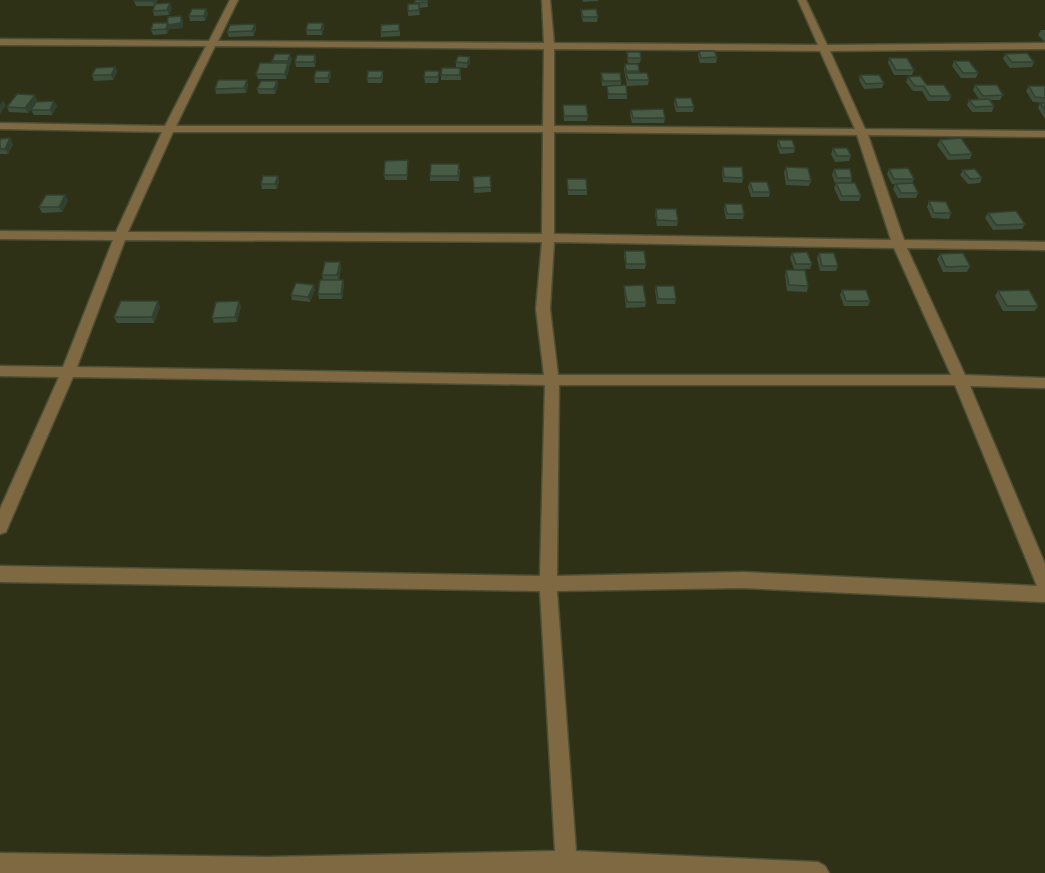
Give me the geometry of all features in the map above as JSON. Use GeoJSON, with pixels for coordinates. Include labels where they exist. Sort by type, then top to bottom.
{"type":"FeatureCollection","features":[{"type":"Feature","properties":{"kind":"street"},"geometry":{"type":"LineString","coordinates":[[0,527],[68,373],[120,236],[169,129],[234,0]]}},
{"type":"Feature","properties":{"kind":"street"},"geometry":{"type":"LineString","coordinates":[[546,0],[549,46],[548,238],[543,309],[552,380],[548,584],[566,867]]}},
{"type":"Feature","properties":{"kind":"street"},"geometry":{"type":"LineString","coordinates":[[802,0],[861,132],[899,244],[960,380],[1045,584]]}},
{"type":"Feature","properties":{"kind":"street"},"geometry":{"type":"LineString","coordinates":[[0,42],[823,48],[1045,46]]}},
{"type":"Feature","properties":{"kind":"street"},"geometry":{"type":"LineString","coordinates":[[0,126],[1045,134]]}},
{"type":"Feature","properties":{"kind":"street"},"geometry":{"type":"LineString","coordinates":[[0,235],[548,238],[1045,246]]}},
{"type":"Feature","properties":{"kind":"street"},"geometry":{"type":"LineString","coordinates":[[0,371],[552,380],[960,380],[1045,383]]}},
{"type":"Feature","properties":{"kind":"street"},"geometry":{"type":"LineString","coordinates":[[0,573],[548,584],[743,580],[1045,594]]}},
{"type":"Feature","properties":{"kind":"street"},"geometry":{"type":"LineString","coordinates":[[0,863],[266,867],[566,867],[818,873]]}},
{"type":"Feature","properties":{"kind":"building"},"geometry":{"type":"Polygon","coordinates":[[[415,0],[427,0],[428,2],[415,3],[415,0]]]}},
{"type":"Feature","properties":{"kind":"building"},"geometry":{"type":"Polygon","coordinates":[[[170,3],[167,10],[153,11],[155,4],[170,3]]]}},
{"type":"Feature","properties":{"kind":"building"},"geometry":{"type":"Polygon","coordinates":[[[408,4],[419,4],[419,10],[408,11],[408,4]]]}},
{"type":"Feature","properties":{"kind":"building"},"geometry":{"type":"Polygon","coordinates":[[[192,9],[206,9],[204,16],[189,16],[192,9]]]}},
{"type":"Feature","properties":{"kind":"building"},"geometry":{"type":"Polygon","coordinates":[[[596,9],[598,17],[583,17],[581,10],[596,9]]]}},
{"type":"Feature","properties":{"kind":"building"},"geometry":{"type":"Polygon","coordinates":[[[181,16],[181,23],[167,25],[168,17],[181,16]]]}},
{"type":"Feature","properties":{"kind":"building"},"geometry":{"type":"Polygon","coordinates":[[[153,23],[168,23],[166,29],[151,30],[153,23]]]}},
{"type":"Feature","properties":{"kind":"building"},"geometry":{"type":"Polygon","coordinates":[[[308,23],[323,23],[321,30],[306,30],[308,23]]]}},
{"type":"Feature","properties":{"kind":"building"},"geometry":{"type":"Polygon","coordinates":[[[255,24],[252,31],[227,32],[230,25],[255,24]]]}},
{"type":"Feature","properties":{"kind":"building"},"geometry":{"type":"Polygon","coordinates":[[[399,24],[399,31],[381,32],[381,25],[399,24]]]}},
{"type":"Feature","properties":{"kind":"building"},"geometry":{"type":"Polygon","coordinates":[[[699,51],[714,51],[717,57],[701,58],[699,51]]]}},
{"type":"Feature","properties":{"kind":"building"},"geometry":{"type":"Polygon","coordinates":[[[627,52],[640,52],[641,58],[628,58],[627,52]]]}},
{"type":"Feature","properties":{"kind":"building"},"geometry":{"type":"Polygon","coordinates":[[[1027,53],[1034,62],[1012,62],[1005,54],[1027,53]]]}},
{"type":"Feature","properties":{"kind":"building"},"geometry":{"type":"Polygon","coordinates":[[[275,54],[290,54],[288,61],[272,61],[275,54]]]}},
{"type":"Feature","properties":{"kind":"building"},"geometry":{"type":"Polygon","coordinates":[[[297,55],[315,55],[314,62],[295,62],[297,55]]]}},
{"type":"Feature","properties":{"kind":"building"},"geometry":{"type":"Polygon","coordinates":[[[458,56],[470,57],[467,63],[456,62],[458,56]]]}},
{"type":"Feature","properties":{"kind":"building"},"geometry":{"type":"Polygon","coordinates":[[[889,58],[907,58],[914,70],[896,70],[889,58]]]}},
{"type":"Feature","properties":{"kind":"building"},"geometry":{"type":"Polygon","coordinates":[[[954,61],[969,61],[978,73],[963,73],[954,61]]]}},
{"type":"Feature","properties":{"kind":"building"},"geometry":{"type":"Polygon","coordinates":[[[260,63],[288,63],[285,74],[256,74],[260,63]]]}},
{"type":"Feature","properties":{"kind":"building"},"geometry":{"type":"Polygon","coordinates":[[[625,64],[638,64],[639,71],[626,71],[625,64]]]}},
{"type":"Feature","properties":{"kind":"building"},"geometry":{"type":"Polygon","coordinates":[[[115,67],[111,75],[92,75],[96,68],[115,67]]]}},
{"type":"Feature","properties":{"kind":"building"},"geometry":{"type":"Polygon","coordinates":[[[442,68],[460,68],[460,75],[441,75],[442,68]]]}},
{"type":"Feature","properties":{"kind":"building"},"geometry":{"type":"Polygon","coordinates":[[[316,71],[330,71],[328,78],[314,78],[316,71]]]}},
{"type":"Feature","properties":{"kind":"building"},"geometry":{"type":"Polygon","coordinates":[[[368,71],[383,71],[381,78],[367,78],[368,71]]]}},
{"type":"Feature","properties":{"kind":"building"},"geometry":{"type":"Polygon","coordinates":[[[425,71],[439,71],[438,77],[424,77],[425,71]]]}},
{"type":"Feature","properties":{"kind":"building"},"geometry":{"type":"Polygon","coordinates":[[[601,73],[620,73],[621,81],[603,81],[601,73]]]}},
{"type":"Feature","properties":{"kind":"building"},"geometry":{"type":"Polygon","coordinates":[[[626,73],[647,73],[649,80],[628,80],[626,73]]]}},
{"type":"Feature","properties":{"kind":"building"},"geometry":{"type":"Polygon","coordinates":[[[860,75],[879,75],[884,83],[866,84],[860,75]]]}},
{"type":"Feature","properties":{"kind":"building"},"geometry":{"type":"Polygon","coordinates":[[[920,76],[927,85],[944,85],[951,96],[930,96],[924,86],[915,86],[908,77],[920,76]]]}},
{"type":"Feature","properties":{"kind":"building"},"geometry":{"type":"Polygon","coordinates":[[[218,80],[247,80],[244,88],[215,89],[218,80]]]}},
{"type":"Feature","properties":{"kind":"building"},"geometry":{"type":"Polygon","coordinates":[[[261,81],[277,81],[274,89],[257,89],[261,81]]]}},
{"type":"Feature","properties":{"kind":"building"},"geometry":{"type":"Polygon","coordinates":[[[626,85],[627,94],[608,94],[607,86],[626,85]]]}},
{"type":"Feature","properties":{"kind":"building"},"geometry":{"type":"Polygon","coordinates":[[[975,85],[997,85],[1003,95],[983,96],[975,85]]]}},
{"type":"Feature","properties":{"kind":"building"},"geometry":{"type":"Polygon","coordinates":[[[1029,86],[1045,86],[1045,98],[1035,97],[1029,86]]]}},
{"type":"Feature","properties":{"kind":"building"},"geometry":{"type":"Polygon","coordinates":[[[17,94],[35,95],[25,108],[7,107],[17,94]]]}},
{"type":"Feature","properties":{"kind":"building"},"geometry":{"type":"Polygon","coordinates":[[[675,98],[691,98],[694,107],[677,107],[675,98]]]}},
{"type":"Feature","properties":{"kind":"building"},"geometry":{"type":"Polygon","coordinates":[[[989,99],[994,106],[975,107],[969,100],[989,99]]]}},
{"type":"Feature","properties":{"kind":"building"},"geometry":{"type":"Polygon","coordinates":[[[54,101],[50,110],[31,110],[36,102],[54,101]]]}},
{"type":"Feature","properties":{"kind":"building"},"geometry":{"type":"Polygon","coordinates":[[[563,105],[586,105],[588,116],[564,116],[563,105]]]}},
{"type":"Feature","properties":{"kind":"building"},"geometry":{"type":"Polygon","coordinates":[[[663,109],[665,118],[633,118],[631,110],[663,109]]]}},
{"type":"Feature","properties":{"kind":"building"},"geometry":{"type":"Polygon","coordinates":[[[10,138],[5,149],[0,149],[0,139],[10,138]]]}},
{"type":"Feature","properties":{"kind":"building"},"geometry":{"type":"Polygon","coordinates":[[[961,138],[972,154],[950,155],[940,140],[961,138]]]}},
{"type":"Feature","properties":{"kind":"building"},"geometry":{"type":"Polygon","coordinates":[[[778,140],[792,140],[795,148],[781,148],[778,140]]]}},
{"type":"Feature","properties":{"kind":"building"},"geometry":{"type":"Polygon","coordinates":[[[833,148],[847,148],[851,156],[837,156],[833,148]]]}},
{"type":"Feature","properties":{"kind":"building"},"geometry":{"type":"Polygon","coordinates":[[[408,160],[407,175],[384,175],[385,161],[408,160]]]}},
{"type":"Feature","properties":{"kind":"building"},"geometry":{"type":"Polygon","coordinates":[[[431,164],[459,164],[458,176],[430,176],[431,164]]]}},
{"type":"Feature","properties":{"kind":"building"},"geometry":{"type":"Polygon","coordinates":[[[723,167],[742,167],[743,178],[724,177],[723,167]]]}},
{"type":"Feature","properties":{"kind":"building"},"geometry":{"type":"Polygon","coordinates":[[[786,167],[808,168],[811,181],[788,180],[786,167]]]}},
{"type":"Feature","properties":{"kind":"building"},"geometry":{"type":"Polygon","coordinates":[[[908,168],[914,179],[894,179],[889,169],[908,168]]]}},
{"type":"Feature","properties":{"kind":"building"},"geometry":{"type":"Polygon","coordinates":[[[834,169],[850,169],[852,178],[837,178],[834,169]]]}},
{"type":"Feature","properties":{"kind":"building"},"geometry":{"type":"Polygon","coordinates":[[[975,169],[982,178],[970,179],[963,170],[975,169]]]}},
{"type":"Feature","properties":{"kind":"building"},"geometry":{"type":"Polygon","coordinates":[[[263,176],[278,176],[275,184],[261,184],[263,176]]]}},
{"type":"Feature","properties":{"kind":"building"},"geometry":{"type":"Polygon","coordinates":[[[490,176],[491,187],[474,188],[473,177],[490,176]]]}},
{"type":"Feature","properties":{"kind":"building"},"geometry":{"type":"Polygon","coordinates":[[[567,179],[586,179],[587,190],[568,190],[567,179]]]}},
{"type":"Feature","properties":{"kind":"building"},"geometry":{"type":"Polygon","coordinates":[[[750,182],[767,182],[770,192],[753,192],[750,182]]]}},
{"type":"Feature","properties":{"kind":"building"},"geometry":{"type":"Polygon","coordinates":[[[836,183],[855,183],[861,196],[842,196],[836,183]]]}},
{"type":"Feature","properties":{"kind":"building"},"geometry":{"type":"Polygon","coordinates":[[[913,183],[918,193],[901,193],[896,184],[913,183]]]}},
{"type":"Feature","properties":{"kind":"building"},"geometry":{"type":"Polygon","coordinates":[[[46,195],[65,195],[59,207],[39,207],[46,195]]]}},
{"type":"Feature","properties":{"kind":"building"},"geometry":{"type":"Polygon","coordinates":[[[929,201],[946,202],[951,213],[934,213],[929,201]]]}},
{"type":"Feature","properties":{"kind":"building"},"geometry":{"type":"Polygon","coordinates":[[[725,204],[742,204],[744,214],[727,214],[725,204]]]}},
{"type":"Feature","properties":{"kind":"building"},"geometry":{"type":"Polygon","coordinates":[[[656,209],[676,209],[678,221],[657,220],[656,209]]]}},
{"type":"Feature","properties":{"kind":"building"},"geometry":{"type":"Polygon","coordinates":[[[1016,211],[1025,224],[996,225],[988,213],[1016,211]]]}},
{"type":"Feature","properties":{"kind":"building"},"geometry":{"type":"Polygon","coordinates":[[[625,251],[644,251],[646,264],[626,264],[625,251]]]}},
{"type":"Feature","properties":{"kind":"building"},"geometry":{"type":"Polygon","coordinates":[[[807,252],[812,264],[796,264],[792,253],[807,252]]]}},
{"type":"Feature","properties":{"kind":"building"},"geometry":{"type":"Polygon","coordinates":[[[819,253],[834,253],[838,266],[822,266],[819,253]]]}},
{"type":"Feature","properties":{"kind":"building"},"geometry":{"type":"Polygon","coordinates":[[[963,253],[970,266],[946,267],[940,254],[963,253]]]}},
{"type":"Feature","properties":{"kind":"building"},"geometry":{"type":"Polygon","coordinates":[[[325,262],[340,262],[337,275],[322,275],[325,262]]]}},
{"type":"Feature","properties":{"kind":"building"},"geometry":{"type":"Polygon","coordinates":[[[786,270],[805,270],[808,286],[789,285],[786,270]]]}},
{"type":"Feature","properties":{"kind":"building"},"geometry":{"type":"Polygon","coordinates":[[[320,280],[343,280],[341,294],[318,294],[320,280]]]}},
{"type":"Feature","properties":{"kind":"building"},"geometry":{"type":"Polygon","coordinates":[[[296,283],[314,285],[308,297],[291,295],[296,283]]]}},
{"type":"Feature","properties":{"kind":"building"},"geometry":{"type":"Polygon","coordinates":[[[643,285],[646,302],[627,302],[624,286],[643,285]]]}},
{"type":"Feature","properties":{"kind":"building"},"geometry":{"type":"Polygon","coordinates":[[[656,286],[674,286],[676,299],[658,299],[656,286]]]}},
{"type":"Feature","properties":{"kind":"building"},"geometry":{"type":"Polygon","coordinates":[[[842,290],[866,290],[870,301],[846,301],[842,290]]]}},
{"type":"Feature","properties":{"kind":"building"},"geometry":{"type":"Polygon","coordinates":[[[1029,290],[1038,306],[1007,306],[998,291],[1029,290]]]}},
{"type":"Feature","properties":{"kind":"building"},"geometry":{"type":"Polygon","coordinates":[[[121,301],[158,301],[152,317],[114,317],[121,301]]]}},
{"type":"Feature","properties":{"kind":"building"},"geometry":{"type":"Polygon","coordinates":[[[239,301],[235,317],[212,318],[216,302],[239,301]]]}}]}
